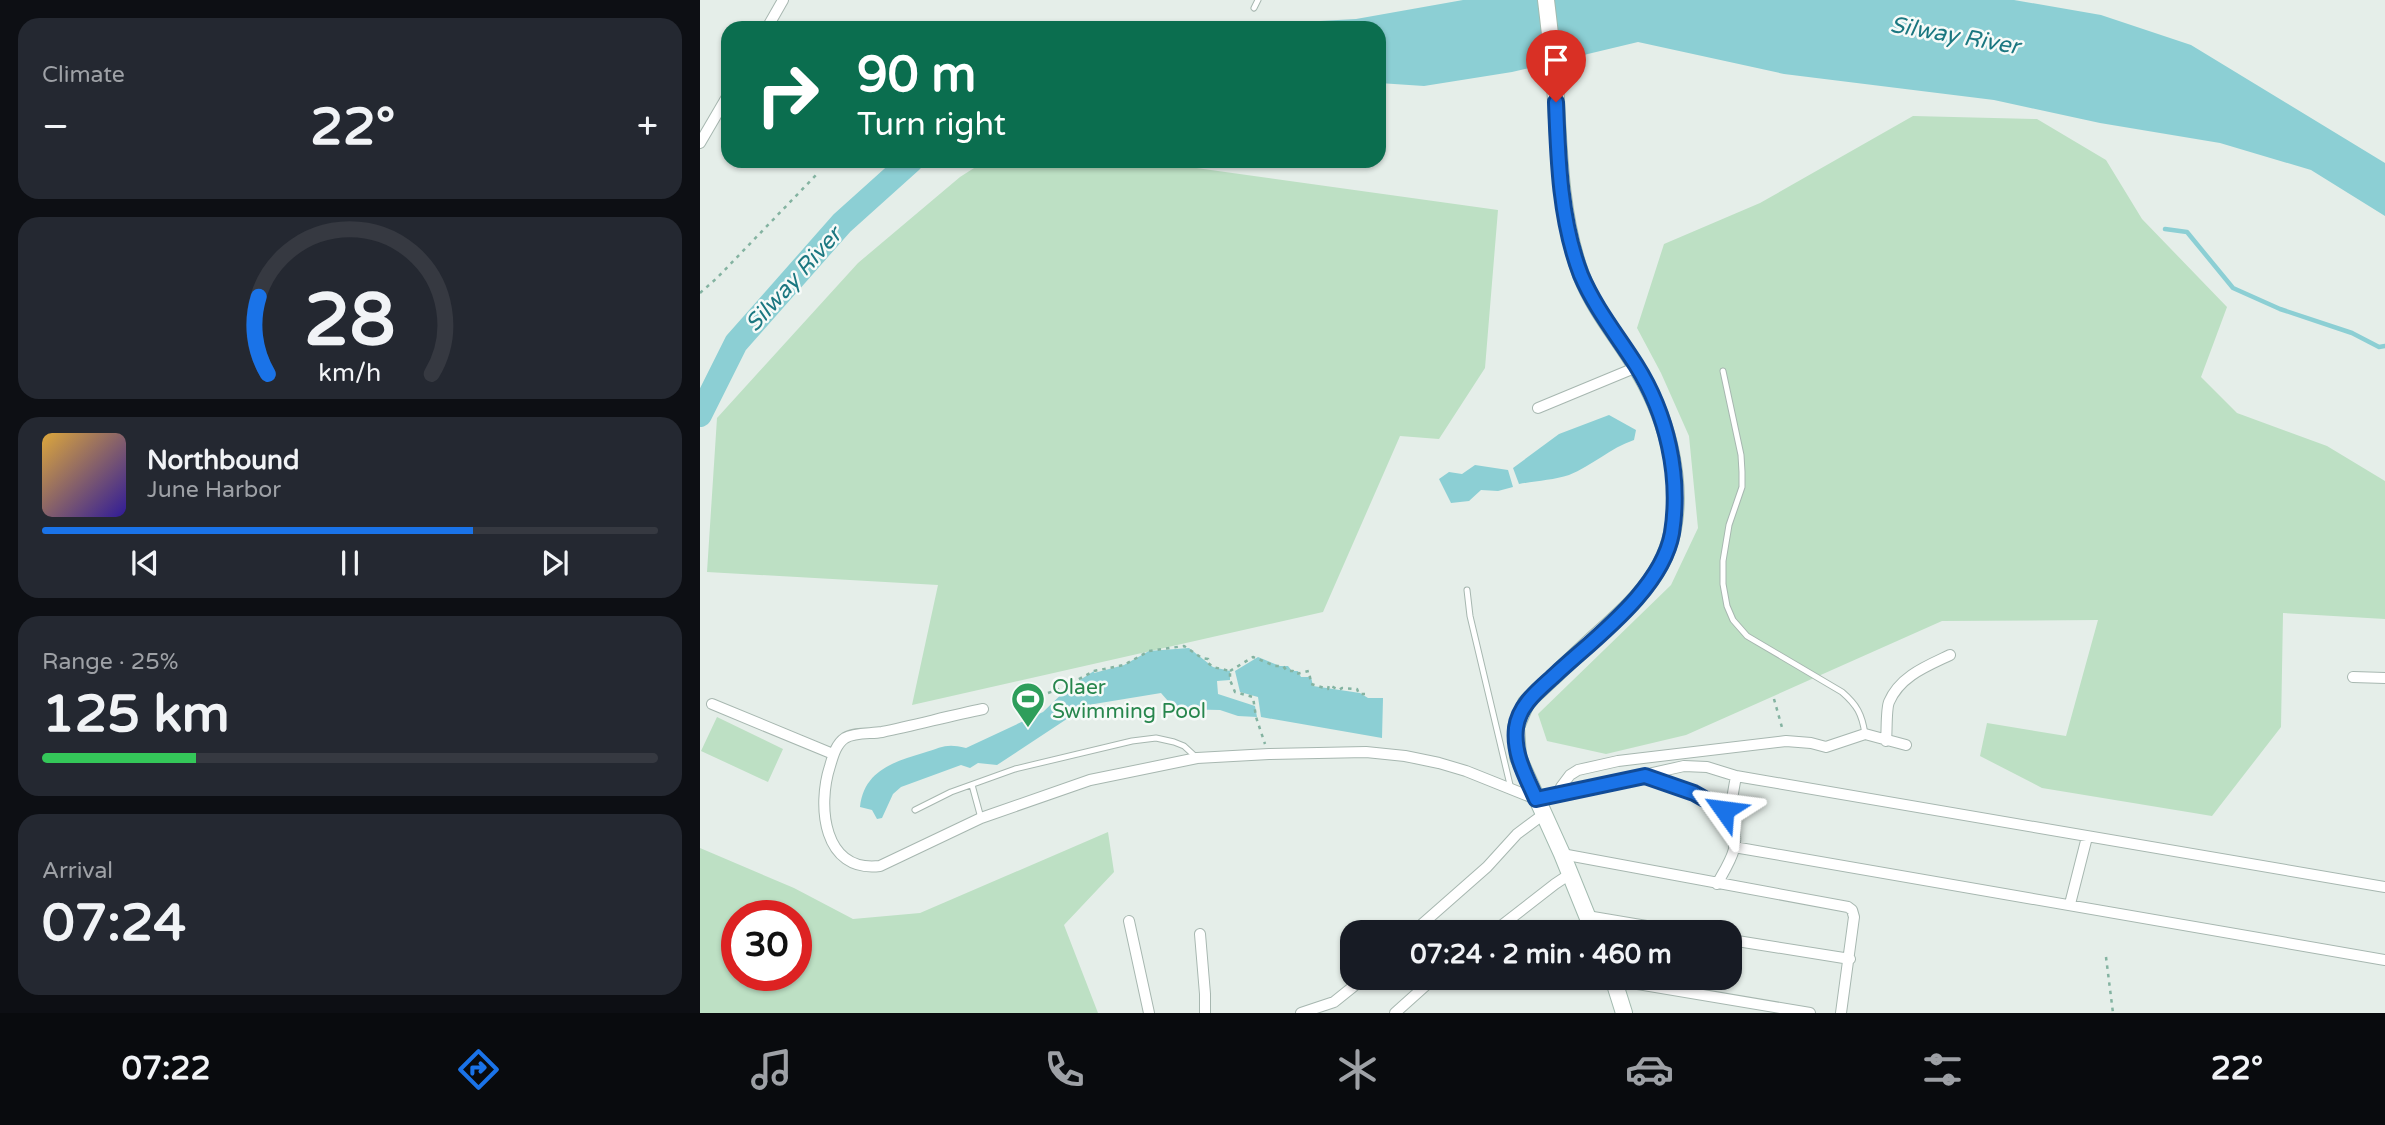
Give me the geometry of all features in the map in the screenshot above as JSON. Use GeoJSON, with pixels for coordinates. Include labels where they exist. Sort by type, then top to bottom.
{"type":"FeatureCollection","features":[{"type":"Feature","properties":{"kind":"main road"},"geometry":{"type":"LineString","coordinates":[[1546,0],[1568,229],[1592,299],[1637,367],[1658,409],[1670,452],[1675,490],[1672,535],[1658,569],[1630,605],[1536,692],[1520,714],[1516,727],[1518,757],[1589,920]]}},
{"type":"Feature","properties":{"kind":"main road"},"geometry":{"type":"LineString","coordinates":[[1616,990],[1623,1013]]}},
{"type":"Feature","properties":{"kind":"street"},"geometry":{"type":"LineString","coordinates":[[771,21],[783,0]]}},
{"type":"Feature","properties":{"kind":"street"},"geometry":{"type":"LineString","coordinates":[[700,143],[721,107]]}},
{"type":"Feature","properties":{"kind":"street"},"geometry":{"type":"LineString","coordinates":[[1538,408],[1637,367]]}},
{"type":"Feature","properties":{"kind":"street"},"geometry":{"type":"LineString","coordinates":[[1886,741],[1888,702],[1916,671],[1950,655]]}},
{"type":"Feature","properties":{"kind":"street"},"geometry":{"type":"LineString","coordinates":[[2353,677],[2385,678]]}},
{"type":"Feature","properties":{"kind":"street"},"geometry":{"type":"LineString","coordinates":[[712,704],[833,754]]}},
{"type":"Feature","properties":{"kind":"street"},"geometry":{"type":"LineString","coordinates":[[983,709],[879,733],[854,735],[839,744],[833,754],[825,788],[824,817],[836,850],[856,864],[880,866],[981,818],[1090,780],[1197,758],[1366,752],[1439,763],[1536,799],[1645,776],[1664,769],[1707,767],[1736,776],[2385,887]]}},
{"type":"Feature","properties":{"kind":"street"},"geometry":{"type":"LineString","coordinates":[[1561,793],[1561,786],[1570,775],[1618,761],[1786,741],[1826,747],[1865,734],[1906,745]]}},
{"type":"Feature","properties":{"kind":"street"},"geometry":{"type":"LineString","coordinates":[[1645,776],[1706,799],[1729,816]]}},
{"type":"Feature","properties":{"kind":"street"},"geometry":{"type":"LineString","coordinates":[[1717,884],[1734,847],[1729,816],[1736,776]]}},
{"type":"Feature","properties":{"kind":"street"},"geometry":{"type":"LineString","coordinates":[[1427,920],[1487,867],[1517,834],[1544,814]]}},
{"type":"Feature","properties":{"kind":"street"},"geometry":{"type":"LineString","coordinates":[[2070,904],[2087,837]]}},
{"type":"Feature","properties":{"kind":"street"},"geometry":{"type":"LineString","coordinates":[[1734,847],[2385,960]]}},
{"type":"Feature","properties":{"kind":"street"},"geometry":{"type":"LineString","coordinates":[[1562,854],[1848,907],[1854,917],[1841,1013]]}},
{"type":"Feature","properties":{"kind":"street"},"geometry":{"type":"LineString","coordinates":[[1509,920],[1570,874]]}},
{"type":"Feature","properties":{"kind":"street"},"geometry":{"type":"LineString","coordinates":[[1587,916],[1611,920]]}},
{"type":"Feature","properties":{"kind":"street"},"geometry":{"type":"LineString","coordinates":[[1129,921],[1149,1013]]}},
{"type":"Feature","properties":{"kind":"street"},"geometry":{"type":"LineString","coordinates":[[1199,934],[1205,1013]]}},
{"type":"Feature","properties":{"kind":"street"},"geometry":{"type":"LineString","coordinates":[[1742,942],[1850,959]]}},
{"type":"Feature","properties":{"kind":"street"},"geometry":{"type":"LineString","coordinates":[[1301,1013],[1334,1002],[1349,990]]}},
{"type":"Feature","properties":{"kind":"street"},"geometry":{"type":"LineString","coordinates":[[1395,1013],[1421,990]]}},
{"type":"Feature","properties":{"kind":"street"},"geometry":{"type":"LineString","coordinates":[[1677,990],[1810,1013]]}},
{"type":"Feature","properties":{"kind":"lane"},"geometry":{"type":"LineString","coordinates":[[1254,8],[1258,0]]}},
{"type":"Feature","properties":{"kind":"lane"},"geometry":{"type":"LineString","coordinates":[[1723,371],[1741,455],[1742,487],[1729,524],[1723,561],[1727,606],[1733,620],[1747,636],[1842,692],[1855,703],[1861,712],[1865,734]]}},
{"type":"Feature","properties":{"kind":"lane"},"geometry":{"type":"LineString","coordinates":[[1467,590],[1470,616],[1511,789]]}},
{"type":"Feature","properties":{"kind":"lane"},"geometry":{"type":"LineString","coordinates":[[915,810],[1015,769],[1132,741],[1156,738],[1174,742],[1184,746],[1197,758]]}},
{"type":"Feature","properties":{"kind":"lane"},"geometry":{"type":"LineString","coordinates":[[972,785],[981,818]]}},
{"type":"Feature","properties":{"kind":"path"},"geometry":{"type":"LineString","coordinates":[[700,293],[818,173]]}},
{"type":"Feature","properties":{"kind":"path"},"geometry":{"type":"LineString","coordinates":[[1048,693],[1094,671],[1124,666],[1149,651],[1189,648],[1202,659],[1208,659],[1207,662],[1213,667],[1230,671],[1253,657],[1283,666],[1287,671],[1296,674],[1309,671],[1311,684],[1328,689],[1329,685],[1339,690],[1357,689],[1359,694],[1365,694]]}},
{"type":"Feature","properties":{"kind":"path"},"geometry":{"type":"LineString","coordinates":[[1230,671],[1230,680],[1236,692],[1253,697],[1256,717],[1269,754]]}},
{"type":"Feature","properties":{"kind":"path"},"geometry":{"type":"LineString","coordinates":[[1774,699],[1786,741]]}},
{"type":"Feature","properties":{"kind":"path"},"geometry":{"type":"LineString","coordinates":[[2106,957],[2113,1013]]}},
{"type":"Feature","properties":{"kind":"green space"},"geometry":{"type":"Polygon","coordinates":[[[1913,116],[2037,119],[2106,160],[2142,219],[2227,307],[2201,377],[2237,413],[2327,446],[2385,481],[2385,619],[2283,613],[2281,727],[2212,816],[2042,788],[1980,756],[1987,723],[2066,736],[2098,620],[1942,621],[1686,735],[1606,754],[1547,741],[1538,714],[1671,585],[1698,528],[1689,436],[1661,373],[1637,328],[1664,244],[1760,203],[1913,116]]]}},
{"type":"Feature","properties":{"kind":"green space"},"geometry":{"type":"Polygon","coordinates":[[[974,168],[1196,168],[1498,210],[1485,368],[1439,439],[1400,436],[1323,612],[912,705],[938,585],[707,572],[717,418],[858,263],[974,168]]]}},
{"type":"Feature","properties":{"kind":"green space"},"geometry":{"type":"Polygon","coordinates":[[[717,717],[783,749],[768,782],[701,751],[717,717]]]}},
{"type":"Feature","properties":{"kind":"green space"},"geometry":{"type":"Polygon","coordinates":[[[1108,832],[1114,872],[1064,925],[1098,1013],[700,1013],[700,848],[794,888],[853,919],[920,913],[1108,832]]]}},
{"type":"Feature","properties":{"kind":"water"},"geometry":{"type":"Polygon","coordinates":[[[1463,0],[2014,0],[2101,15],[2191,45],[2385,163],[2385,216],[2311,170],[2220,143],[2100,123],[1994,100],[1784,74],[1638,42],[1512,72],[1424,86],[1386,83],[1386,21],[1320,21],[1356,19],[1463,0]]]}},
{"type":"Feature","properties":{"kind":"water"},"geometry":{"type":"Polygon","coordinates":[[[1609,415],[1636,430],[1634,440],[1569,475],[1519,484],[1513,468],[1559,434],[1609,415]]]}},
{"type":"Feature","properties":{"kind":"water"},"geometry":{"type":"Polygon","coordinates":[[[1475,465],[1508,470],[1513,487],[1498,491],[1481,490],[1469,501],[1451,503],[1439,479],[1449,472],[1462,474],[1475,465]]]}},
{"type":"Feature","properties":{"kind":"water","name":"Olaer Swimming Pool"},"geometry":{"type":"Polygon","coordinates":[[[1189,648],[1213,667],[1230,671],[1230,680],[1217,681],[1218,694],[1255,706],[1257,717],[1238,716],[1220,710],[1175,709],[1161,693],[1088,705],[997,765],[978,763],[970,768],[961,765],[901,787],[893,794],[882,818],[877,819],[872,810],[860,807],[867,785],[874,776],[891,765],[944,746],[966,748],[1043,712],[1069,687],[1094,671],[1124,665],[1149,651],[1189,648]]]}},
{"type":"Feature","properties":{"kind":"water","name":"Olaer Swimming Pool"},"geometry":{"type":"Polygon","coordinates":[[[1258,657],[1280,666],[1288,666],[1292,671],[1298,671],[1301,677],[1311,677],[1313,686],[1360,693],[1368,698],[1383,698],[1382,738],[1261,717],[1258,697],[1240,692],[1235,671],[1258,657]]]}},
{"type":"Feature","properties":{"kind":"waterway","name":"Silway River"},"geometry":{"type":"LineString","coordinates":[[700,415],[736,343],[842,223],[903,168]]}},
{"type":"Feature","properties":{"kind":"waterway"},"geometry":{"type":"LineString","coordinates":[[2165,229],[2187,232],[2233,288],[2280,309],[2352,333],[2379,347],[2385,346]]}},
{"type":"Feature","properties":{"kind":"place","name":"Olaer Swimming Pool"},"geometry":{"type":"Point","coordinates":[1028,729]}},
{"type":"Feature","properties":{"kind":"route"},"geometry":{"type":"LineString","coordinates":[[1556,102],[1562,187],[1568,229],[1580,272],[1592,299],[1637,367],[1658,409],[1673,465],[1674,513],[1667,552],[1647,586],[1527,703],[1516,727],[1518,757],[1536,799],[1645,776],[1694,793],[1724,810]]}}]}
